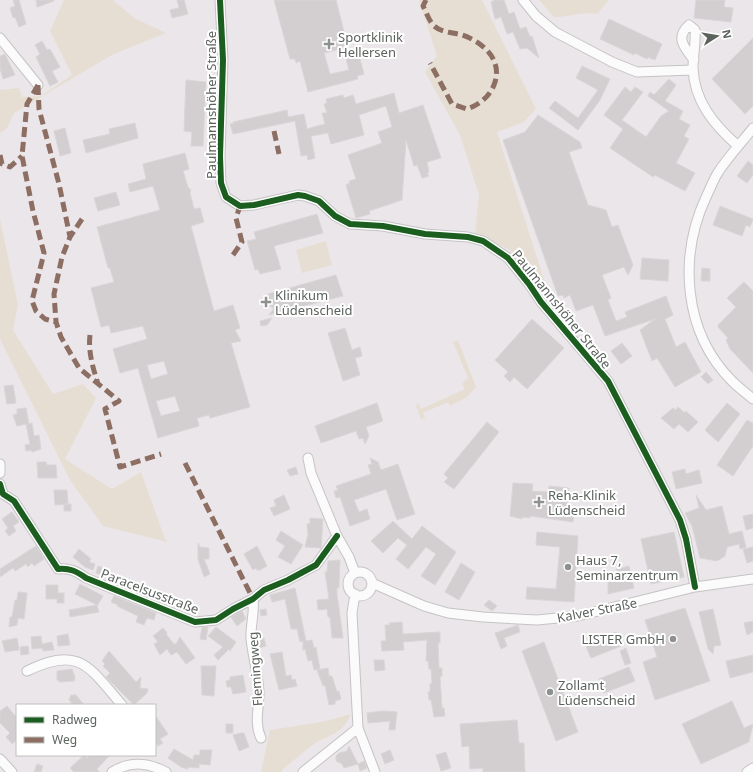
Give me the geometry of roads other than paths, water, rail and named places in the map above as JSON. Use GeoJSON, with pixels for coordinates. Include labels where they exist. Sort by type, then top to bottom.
{"type":"FeatureCollection","features":[{"type":"Feature","properties":{"kind":"street","name":"Paulmannshöher Straße"},"geometry":{"type":"LineString","coordinates":[[220,0],[223,60],[220,156],[221,182],[226,197],[240,206],[254,205],[292,196],[305,196],[319,201],[335,216],[350,224],[383,226],[424,234],[468,237],[483,241],[500,251],[515,266],[541,302],[608,381],[680,520],[686,539],[695,586]]}},
{"type":"Feature","properties":{"kind":"street"},"geometry":{"type":"LineString","coordinates":[[523,0],[536,16],[555,32],[612,62],[637,72],[693,70]]}},
{"type":"Feature","properties":{"kind":"street"},"geometry":{"type":"LineString","coordinates":[[0,38],[38,85]]}},
{"type":"Feature","properties":{"kind":"street"},"geometry":{"type":"LineString","coordinates":[[694,60],[693,70],[697,93],[708,116],[738,146]]}},
{"type":"Feature","properties":{"kind":"street"},"geometry":{"type":"LineString","coordinates":[[753,128],[718,171],[702,207],[692,239],[688,277],[694,316],[703,338],[729,377],[753,399]]}},
{"type":"Feature","properties":{"kind":"street"},"geometry":{"type":"LineString","coordinates":[[308,458],[311,473],[337,536],[349,556],[355,573]]}},
{"type":"Feature","properties":{"kind":"street"},"geometry":{"type":"LineString","coordinates":[[0,464],[0,473]]}},
{"type":"Feature","properties":{"kind":"street","name":"Paracelsusstraße"},"geometry":{"type":"LineString","coordinates":[[0,484],[3,494],[15,502],[58,569],[68,568],[86,578],[195,622],[216,620],[253,599],[264,590],[288,580],[316,565],[337,536]]}},
{"type":"Feature","properties":{"kind":"street"},"geometry":{"type":"LineString","coordinates":[[361,572],[366,574],[372,583],[371,589],[367,594],[362,596],[355,594],[351,590],[349,584],[350,578],[355,573],[361,572]]}},
{"type":"Feature","properties":{"kind":"street","name":"Kalver Straße"},"geometry":{"type":"LineString","coordinates":[[372,583],[424,606],[448,613],[483,617],[537,620],[578,616],[695,586],[753,579]]}},
{"type":"Feature","properties":{"kind":"street"},"geometry":{"type":"LineString","coordinates":[[355,594],[352,613],[358,728],[375,772]]}},
{"type":"Feature","properties":{"kind":"street","name":"Flemingweg"},"geometry":{"type":"LineString","coordinates":[[253,599],[254,609],[251,639],[256,664],[259,692],[257,726],[262,738]]}},
{"type":"Feature","properties":{"kind":"street"},"geometry":{"type":"LineString","coordinates":[[27,671],[55,660],[76,661],[89,667],[121,704]]}},
{"type":"Feature","properties":{"kind":"street"},"geometry":{"type":"LineString","coordinates":[[303,772],[358,728]]}},
{"type":"Feature","properties":{"kind":"street"},"geometry":{"type":"LineString","coordinates":[[0,759],[12,772]]}},
{"type":"Feature","properties":{"kind":"street"},"geometry":{"type":"LineString","coordinates":[[112,772],[127,765],[146,760],[166,772]]}},
{"type":"Feature","properties":{"kind":"street"},"geometry":{"type":"LineString","coordinates":[[747,772],[753,768]]}},
{"type":"Feature","properties":{"kind":"place","name":"Sportklinik Hellersen"},"geometry":{"type":"Point","coordinates":[329,44]}},
{"type":"Feature","properties":{"kind":"place","name":"Klinikum Lüdenscheid"},"geometry":{"type":"Point","coordinates":[266,302]}},
{"type":"Feature","properties":{"kind":"place","name":"Reha-Klinik Lüdenscheid"},"geometry":{"type":"Point","coordinates":[539,502]}},
{"type":"Feature","properties":{"kind":"place","name":"Haus 7, Seminarzentrum"},"geometry":{"type":"Point","coordinates":[568,567]}},
{"type":"Feature","properties":{"kind":"place","name":"LISTER GmbH"},"geometry":{"type":"Point","coordinates":[673,639]}},
{"type":"Feature","properties":{"kind":"place","name":"Zollamt Lüdenscheid"},"geometry":{"type":"Point","coordinates":[550,692]}}]}
